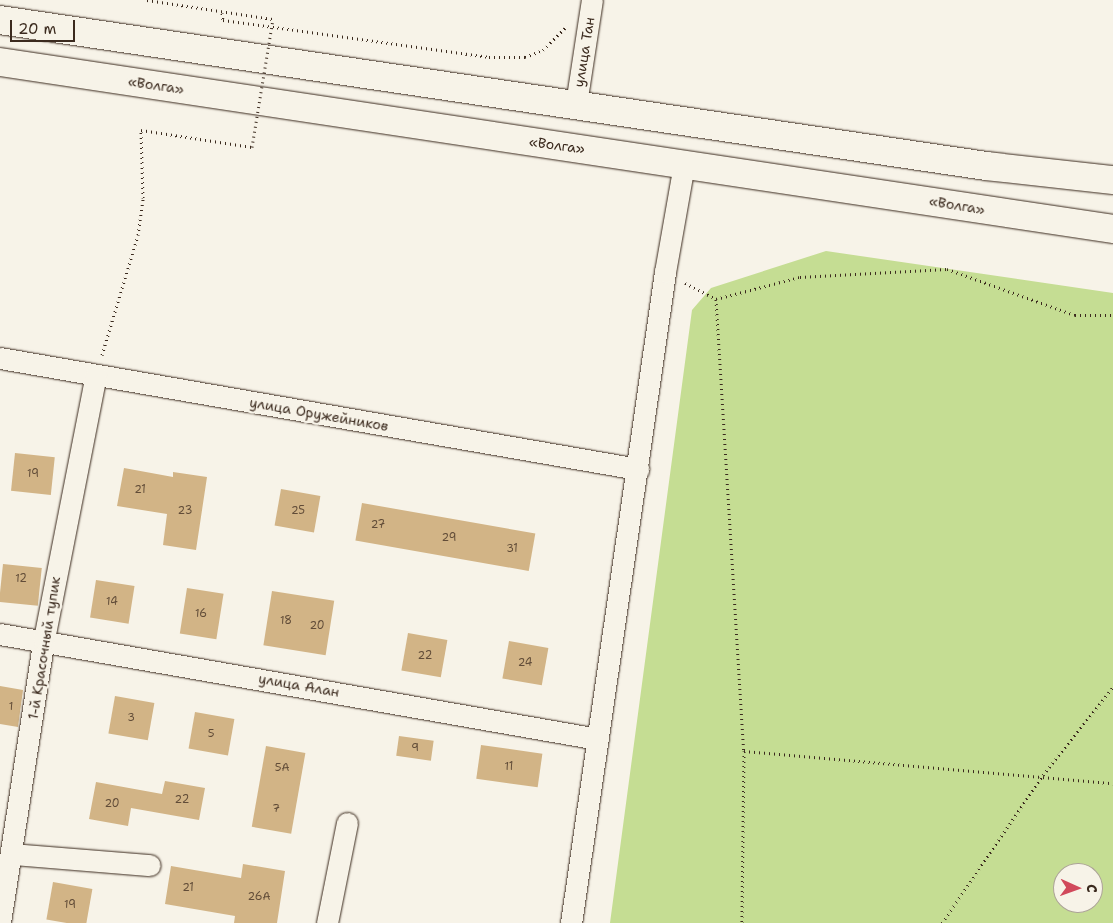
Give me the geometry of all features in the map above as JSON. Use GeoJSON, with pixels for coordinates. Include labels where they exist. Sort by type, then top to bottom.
{"type":"FeatureCollection","features":[{"type":"Feature","properties":{"kind":"highway"},"geometry":{"type":"LineString","coordinates":[[0,20],[986,166],[1113,180]]}},
{"type":"Feature","properties":{"kind":"highway","name":"«Волга»"},"geometry":{"type":"LineString","coordinates":[[0,62],[1113,229]]}},
{"type":"Feature","properties":{"kind":"street","name":"улица Тан"},"geometry":{"type":"LineString","coordinates":[[576,104],[592,0]]}},
{"type":"Feature","properties":{"kind":"street"},"geometry":{"type":"LineString","coordinates":[[571,923],[665,272],[684,164]]}},
{"type":"Feature","properties":{"kind":"street","name":"улица Оружейников"},"geometry":{"type":"LineString","coordinates":[[0,358],[638,469]]}},
{"type":"Feature","properties":{"kind":"street","name":"1-й Красочный тупик"},"geometry":{"type":"LineString","coordinates":[[0,922],[44,639],[96,375]]}},
{"type":"Feature","properties":{"kind":"street","name":"улица Алан"},"geometry":{"type":"LineString","coordinates":[[0,634],[44,639],[598,738]]}},
{"type":"Feature","properties":{"kind":"street"},"geometry":{"type":"LineString","coordinates":[[327,923],[347,822]]}},
{"type":"Feature","properties":{"kind":"street"},"geometry":{"type":"LineString","coordinates":[[12,854],[150,865]]}},
{"type":"Feature","properties":{"kind":"path"},"geometry":{"type":"LineString","coordinates":[[96,375],[138,235],[143,198],[141,130],[252,147],[273,19],[222,13],[147,0]]}},
{"type":"Feature","properties":{"kind":"path"},"geometry":{"type":"LineString","coordinates":[[222,13],[223,20],[489,57],[525,57],[543,50],[560,35],[568,17]]}},
{"type":"Feature","properties":{"kind":"path"},"geometry":{"type":"LineString","coordinates":[[665,272],[716,299],[800,276],[947,269],[1075,316],[1113,315]]}},
{"type":"Feature","properties":{"kind":"path"},"geometry":{"type":"LineString","coordinates":[[716,299],[744,751],[742,923]]}},
{"type":"Feature","properties":{"kind":"path"},"geometry":{"type":"LineString","coordinates":[[942,923],[1043,775],[1113,687]]}},
{"type":"Feature","properties":{"kind":"path"},"geometry":{"type":"LineString","coordinates":[[744,751],[1043,775],[1113,783]]}},
{"type":"Feature","properties":{"kind":"green space"},"geometry":{"type":"Polygon","coordinates":[[[826,251],[1113,293],[1113,923],[610,923],[692,310],[711,288],[826,251]]]}},
{"type":"Feature","properties":{"kind":"building"},"geometry":{"type":"Polygon","coordinates":[[[15,453],[55,457],[51,495],[11,491],[15,453]]]}},
{"type":"Feature","properties":{"kind":"building"},"geometry":{"type":"Polygon","coordinates":[[[124,468],[173,477],[173,472],[207,477],[196,550],[163,545],[167,514],[117,506],[124,468]]]}},
{"type":"Feature","properties":{"kind":"building"},"geometry":{"type":"Polygon","coordinates":[[[281,489],[320,496],[314,532],[275,525],[281,489]]]}},
{"type":"Feature","properties":{"kind":"building"},"geometry":{"type":"Polygon","coordinates":[[[362,503],[535,534],[529,571],[355,540],[362,503]]]}},
{"type":"Feature","properties":{"kind":"building"},"geometry":{"type":"Polygon","coordinates":[[[3,564],[42,568],[38,606],[0,602],[3,564]]]}},
{"type":"Feature","properties":{"kind":"building"},"geometry":{"type":"Polygon","coordinates":[[[96,580],[135,586],[129,624],[90,618],[96,580]]]}},
{"type":"Feature","properties":{"kind":"building"},"geometry":{"type":"Polygon","coordinates":[[[187,588],[224,594],[216,639],[180,633],[187,588]]]}},
{"type":"Feature","properties":{"kind":"building"},"geometry":{"type":"Polygon","coordinates":[[[272,591],[334,601],[326,655],[263,645],[272,591]]]}},
{"type":"Feature","properties":{"kind":"building"},"geometry":{"type":"Polygon","coordinates":[[[408,633],[447,640],[441,677],[401,670],[408,633]]]}},
{"type":"Feature","properties":{"kind":"building"},"geometry":{"type":"Polygon","coordinates":[[[509,641],[548,648],[542,685],[502,678],[509,641]]]}},
{"type":"Feature","properties":{"kind":"building"},"geometry":{"type":"Polygon","coordinates":[[[0,686],[23,690],[18,727],[0,724],[0,686]]]}},
{"type":"Feature","properties":{"kind":"building"},"geometry":{"type":"Polygon","coordinates":[[[115,696],[154,703],[148,740],[108,733],[115,696]]]}},
{"type":"Feature","properties":{"kind":"building"},"geometry":{"type":"Polygon","coordinates":[[[195,712],[234,719],[228,755],[189,748],[195,712]]]}},
{"type":"Feature","properties":{"kind":"building"},"geometry":{"type":"Polygon","coordinates":[[[399,736],[434,741],[431,761],[396,756],[399,736]]]}},
{"type":"Feature","properties":{"kind":"building"},"geometry":{"type":"Polygon","coordinates":[[[481,745],[542,754],[538,787],[476,779],[481,745]]]}},
{"type":"Feature","properties":{"kind":"building"},"geometry":{"type":"Polygon","coordinates":[[[266,746],[305,753],[291,834],[252,827],[266,746]]]}},
{"type":"Feature","properties":{"kind":"building"},"geometry":{"type":"Polygon","coordinates":[[[165,781],[205,788],[199,820],[131,808],[128,826],[89,819],[96,782],[162,794],[165,781]]]}},
{"type":"Feature","properties":{"kind":"building"},"geometry":{"type":"Polygon","coordinates":[[[243,864],[285,871],[277,923],[234,923],[235,916],[165,904],[171,866],[241,878],[243,864]]]}},
{"type":"Feature","properties":{"kind":"building"},"geometry":{"type":"Polygon","coordinates":[[[53,882],[92,889],[86,923],[67,923],[46,919],[53,882]]]}}]}
